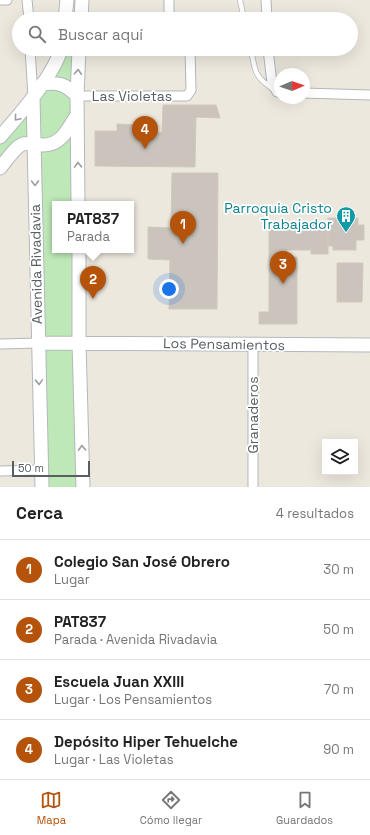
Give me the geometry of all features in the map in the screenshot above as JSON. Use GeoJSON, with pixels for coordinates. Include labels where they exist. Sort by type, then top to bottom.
{"type":"FeatureCollection","features":[{"type":"Feature","properties":{"kind":"main road"},"geometry":{"type":"LineString","coordinates":[[66,12],[67,0]]}},
{"type":"Feature","properties":{"kind":"main road"},"geometry":{"type":"LineString","coordinates":[[81,12],[82,0]]}},
{"type":"Feature","properties":{"kind":"main road"},"geometry":{"type":"LineString","coordinates":[[0,137],[21,114],[42,84],[58,56]]}},
{"type":"Feature","properties":{"kind":"main road"},"geometry":{"type":"LineString","coordinates":[[78,201],[77,96],[79,56]]}},
{"type":"Feature","properties":{"kind":"main road"},"geometry":{"type":"LineString","coordinates":[[42,84],[52,82],[61,84],[70,89],[77,96]]}},
{"type":"Feature","properties":{"kind":"main road","name":"Avenida Rivadavia"},"geometry":{"type":"LineString","coordinates":[[33,97],[42,487]]}},
{"type":"Feature","properties":{"kind":"main road"},"geometry":{"type":"LineString","coordinates":[[0,168],[20,146],[25,143],[46,145],[54,143],[63,137],[77,115]]}},
{"type":"Feature","properties":{"kind":"main road"},"geometry":{"type":"LineString","coordinates":[[79,253],[82,487]]}},
{"type":"Feature","properties":{"kind":"main road","name":"Los Pensamientos"},"geometry":{"type":"LineString","coordinates":[[38,343],[79,342],[370,345]]}},
{"type":"Feature","properties":{"kind":"street"},"geometry":{"type":"LineString","coordinates":[[0,0],[8,0]]}},
{"type":"Feature","properties":{"kind":"street"},"geometry":{"type":"LineString","coordinates":[[27,0],[28,12]]}},
{"type":"Feature","properties":{"kind":"street"},"geometry":{"type":"LineString","coordinates":[[169,0],[169,12]]}},
{"type":"Feature","properties":{"kind":"street"},"geometry":{"type":"LineString","coordinates":[[266,0],[267,12]]}},
{"type":"Feature","properties":{"kind":"street"},"geometry":{"type":"LineString","coordinates":[[30,56],[33,97]]}},
{"type":"Feature","properties":{"kind":"street","name":"Las Violetas"},"geometry":{"type":"LineString","coordinates":[[77,96],[187,96],[192,90],[190,56]]}},
{"type":"Feature","properties":{"kind":"street"},"geometry":{"type":"LineString","coordinates":[[269,56],[272,83],[274,86]]}},
{"type":"Feature","properties":{"kind":"street"},"geometry":{"type":"LineString","coordinates":[[310,93],[370,95]]}},
{"type":"Feature","properties":{"kind":"street"},"geometry":{"type":"LineString","coordinates":[[0,344],[38,343]]}},
{"type":"Feature","properties":{"kind":"street","name":"Granaderos"},"geometry":{"type":"LineString","coordinates":[[253,344],[253,487]]}},
{"type":"Feature","properties":{"kind":"street"},"geometry":{"type":"LineString","coordinates":[[0,471],[42,470]]}},
{"type":"Feature","properties":{"kind":"lane"},"geometry":{"type":"LineString","coordinates":[[240,0],[243,12]]}},
{"type":"Feature","properties":{"kind":"lane"},"geometry":{"type":"LineString","coordinates":[[252,56],[257,75],[262,81],[274,89]]}},
{"type":"Feature","properties":{"kind":"green space"},"geometry":{"type":"Polygon","coordinates":[[[56,56],[79,56],[78,201],[52,201],[52,253],[79,253],[83,487],[42,487],[34,144],[25,143],[0,168],[0,137],[56,56]]]}},
{"type":"Feature","properties":{"kind":"building"},"geometry":{"type":"Polygon","coordinates":[[[163,105],[216,105],[220,118],[196,117],[195,167],[95,166],[95,131],[117,131],[117,124],[142,125],[142,132],[162,133],[163,105]]]}},
{"type":"Feature","properties":{"kind":"building"},"geometry":{"type":"Polygon","coordinates":[[[172,173],[218,173],[217,309],[169,309],[170,260],[148,259],[148,227],[171,228],[172,173]]]}},
{"type":"Feature","properties":{"kind":"building","name":"Parroquia Cristo Trabajador"},"geometry":{"type":"Polygon","coordinates":[[[328,218],[358,218],[358,225],[364,225],[364,240],[356,240],[356,250],[333,250],[333,246],[328,246],[328,218]]]}},
{"type":"Feature","properties":{"kind":"building"},"geometry":{"type":"Polygon","coordinates":[[[269,224],[328,224],[328,254],[311,254],[311,250],[287,250],[287,257],[297,257],[297,324],[259,324],[259,312],[269,312],[269,224]]]}},
{"type":"Feature","properties":{"kind":"building"},"geometry":{"type":"Polygon","coordinates":[[[337,263],[363,263],[362,302],[337,302],[337,263]]]}},
{"type":"Feature","properties":{"kind":"place","name":"Depósito Hiper Tehuelche"},"geometry":{"type":"Point","coordinates":[145,149]}},
{"type":"Feature","properties":{"kind":"place","name":"Parroquia Cristo Trabajador"},"geometry":{"type":"Point","coordinates":[346,233]}},
{"type":"Feature","properties":{"kind":"place","name":"Colegio San José Obrero"},"geometry":{"type":"Point","coordinates":[183,244]}},
{"type":"Feature","properties":{"kind":"place","name":"Escuela Juan XXIII"},"geometry":{"type":"Point","coordinates":[283,284]}},
{"type":"Feature","properties":{"kind":"place","name":"PAT837"},"geometry":{"type":"Point","coordinates":[93,299]}}]}
